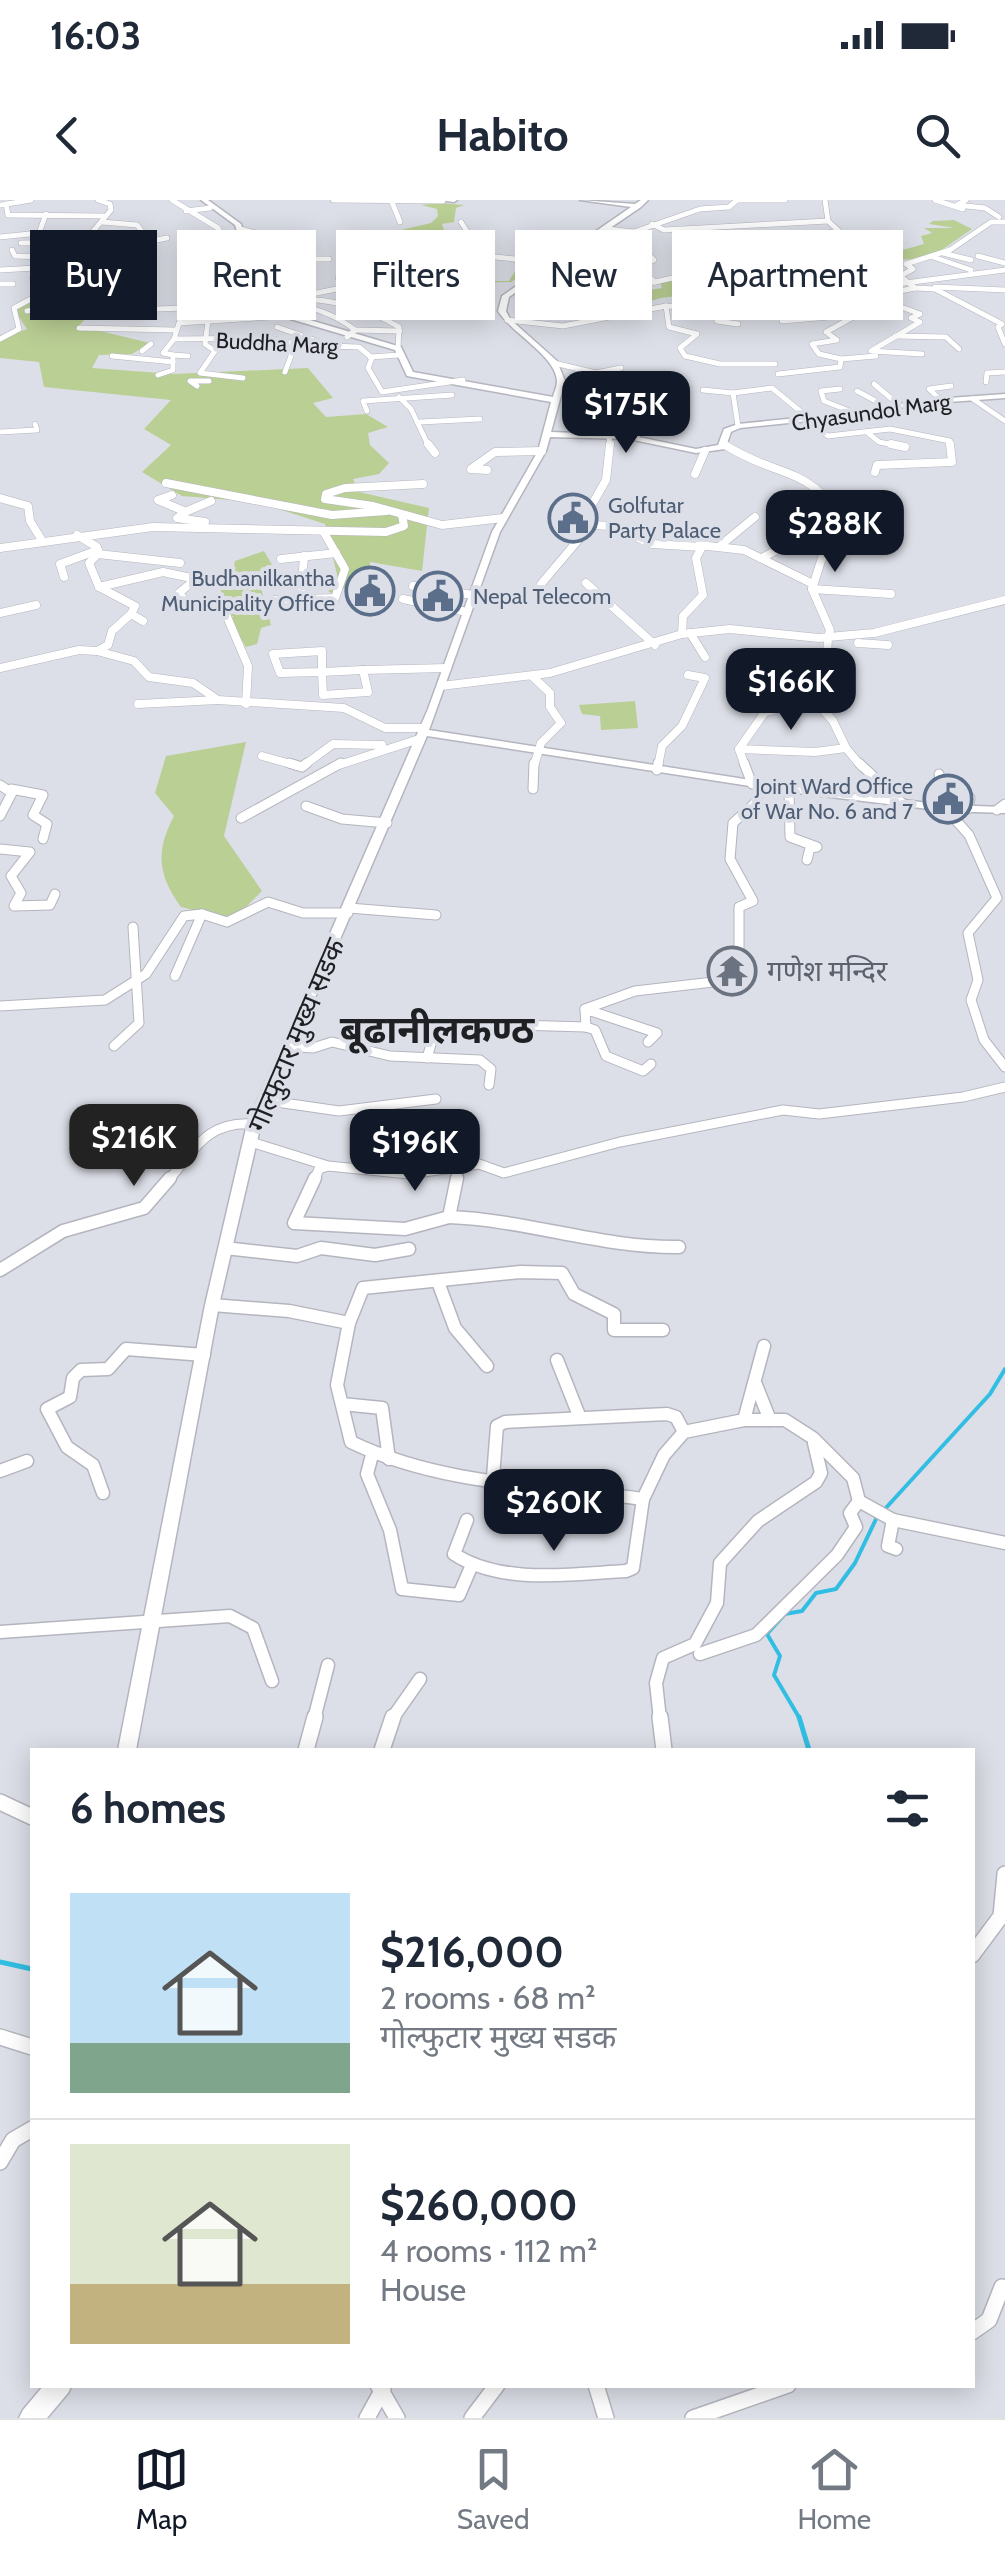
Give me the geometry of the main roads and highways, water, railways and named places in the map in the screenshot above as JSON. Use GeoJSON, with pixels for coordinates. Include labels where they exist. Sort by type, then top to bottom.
{"type":"FeatureCollection","features":[{"type":"Feature","properties":{"kind":"main road"},"geometry":{"type":"LineString","coordinates":[[443,200],[454,200]]}},
{"type":"Feature","properties":{"kind":"main road"},"geometry":{"type":"LineString","coordinates":[[582,200],[640,204]]}},
{"type":"Feature","properties":{"kind":"main road"},"geometry":{"type":"LineString","coordinates":[[207,204],[241,232],[261,306],[363,345],[399,352],[410,374],[464,380],[554,405]]}},
{"type":"Feature","properties":{"kind":"main road","name":"गोल्फुटार मुख्य सडक"},"geometry":{"type":"LineString","coordinates":[[127,1748],[148,1622],[212,1305],[254,1124],[387,822],[504,518],[542,451],[561,381],[554,362],[502,312],[511,289],[608,229],[640,204]]}},
{"type":"Feature","properties":{"kind":"main road","name":"Chyasundol Marg"},"geometry":{"type":"LineString","coordinates":[[546,434],[637,438],[704,451],[725,445],[727,432],[738,426],[857,414],[899,404],[1005,396]]}},
{"type":"Feature","properties":{"kind":"main road"},"geometry":{"type":"LineString","coordinates":[[422,733],[789,789],[944,808],[1002,808]]}},
{"type":"Feature","properties":{"kind":"main road"},"geometry":{"type":"LineString","coordinates":[[31,2418],[57,2388]]}},
{"type":"Feature","properties":{"kind":"waterway"},"geometry":{"type":"LineString","coordinates":[[884,1510],[990,1394],[1005,1369]]}},
{"type":"Feature","properties":{"kind":"waterway"},"geometry":{"type":"LineString","coordinates":[[799,1718],[774,1675],[780,1656],[767,1634],[785,1614],[802,1611],[816,1593],[836,1589],[855,1563],[877,1517]]}},
{"type":"Feature","properties":{"kind":"waterway"},"geometry":{"type":"LineString","coordinates":[[799,1718],[808,1748]]}},
{"type":"Feature","properties":{"kind":"waterway"},"geometry":{"type":"LineString","coordinates":[[0,1962],[30,1969]]}},
{"type":"Feature","properties":{"kind":"place","name":"Golfutar Party Palace"},"geometry":{"type":"Point","coordinates":[573,518]}},
{"type":"Feature","properties":{"kind":"place","name":"Budhanilkantha Municipality Office"},"geometry":{"type":"Point","coordinates":[370,591]}},
{"type":"Feature","properties":{"kind":"place","name":"Nepal Telecom"},"geometry":{"type":"Point","coordinates":[438,596]}},
{"type":"Feature","properties":{"kind":"place","name":"Joint Ward Office of War No. 6 and 7"},"geometry":{"type":"Point","coordinates":[948,799]}},
{"type":"Feature","properties":{"kind":"place","name":"गणेश मन्दिर"},"geometry":{"type":"Point","coordinates":[732,971]}},
{"type":"Feature","properties":{"kind":"district","name":"बूढानीलकण्ठ"},"geometry":{"type":"Point","coordinates":[437,1030]}}]}
